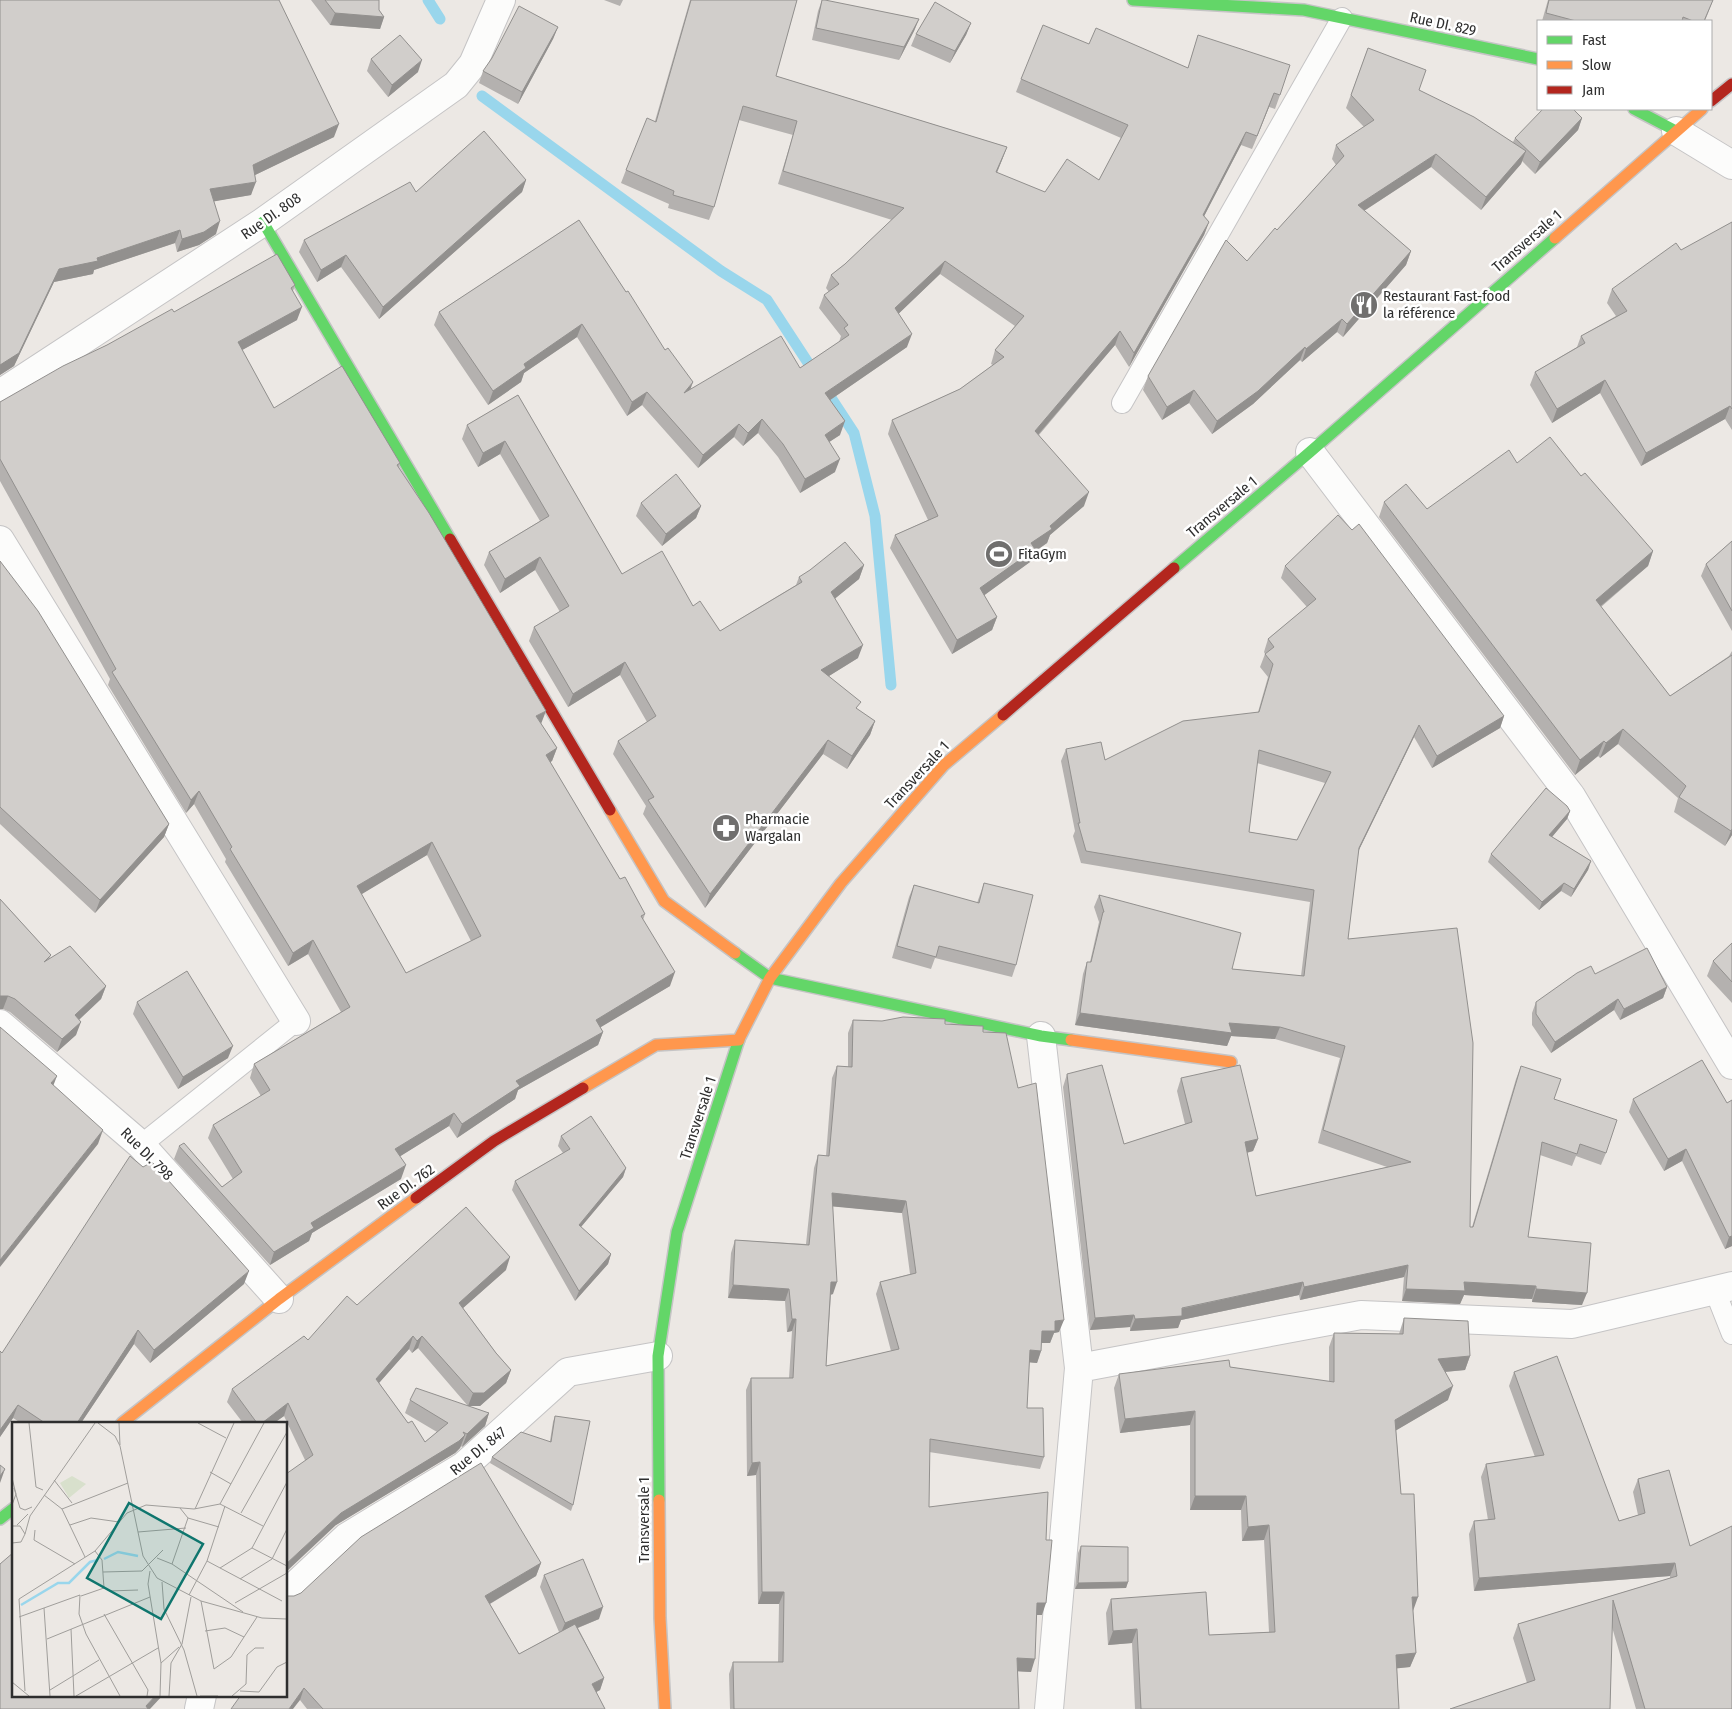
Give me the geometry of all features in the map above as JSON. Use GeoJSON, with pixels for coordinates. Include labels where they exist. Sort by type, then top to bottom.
{"type":"FeatureCollection","features":[{"type":"Feature","properties":{"kind":"street","name":"Rue DI. 808"},"geometry":{"type":"LineString","coordinates":[[0,394],[263,222],[456,85],[473,64],[501,0]]}},
{"type":"Feature","properties":{"kind":"street","name":"Rue DI. 829"},"geometry":{"type":"LineString","coordinates":[[1133,0],[1302,5],[1342,18],[1537,59]]}},
{"type":"Feature","properties":{"kind":"street"},"geometry":{"type":"LineString","coordinates":[[1712,101],[1732,84]]}},
{"type":"Feature","properties":{"kind":"street"},"geometry":{"type":"LineString","coordinates":[[1636,110],[1676,131],[1732,165]]}},
{"type":"Feature","properties":{"kind":"street","name":"Transversale 1"},"geometry":{"type":"LineString","coordinates":[[665,1709],[660,1618],[658,1356],[677,1232],[739,1040],[770,978],[841,883],[944,764],[1310,452],[1701,110]]}},
{"type":"Feature","properties":{"kind":"street"},"geometry":{"type":"LineString","coordinates":[[263,222],[664,901],[770,978],[1042,1036],[1231,1062]]}},
{"type":"Feature","properties":{"kind":"street"},"geometry":{"type":"LineString","coordinates":[[1310,452],[1572,796],[1732,1065]]}},
{"type":"Feature","properties":{"kind":"street"},"geometry":{"type":"LineString","coordinates":[[0,540],[296,1020]]}},
{"type":"Feature","properties":{"kind":"street","name":"Rue DI. 798"},"geometry":{"type":"LineString","coordinates":[[0,1024],[141,1145],[279,1299]]}},
{"type":"Feature","properties":{"kind":"street"},"geometry":{"type":"LineString","coordinates":[[1042,1036],[1080,1368],[1049,1709]]}},
{"type":"Feature","properties":{"kind":"street","name":"Rue DI. 762"},"geometry":{"type":"LineString","coordinates":[[123,1422],[279,1299],[494,1141],[656,1045],[739,1040]]}},
{"type":"Feature","properties":{"kind":"street"},"geometry":{"type":"LineString","coordinates":[[1080,1368],[1361,1315],[1572,1324],[1724,1289]]}},
{"type":"Feature","properties":{"kind":"street","name":"Rue DI. 847"},"geometry":{"type":"LineString","coordinates":[[288,1592],[347,1537],[464,1466],[568,1372],[658,1356]]}},
{"type":"Feature","properties":{"kind":"street"},"geometry":{"type":"LineString","coordinates":[[0,1519],[12,1510]]}},
{"type":"Feature","properties":{"kind":"street"},"geometry":{"type":"LineString","coordinates":[[199,1709],[202,1696]]}},
{"type":"Feature","properties":{"kind":"lane"},"geometry":{"type":"LineString","coordinates":[[1122,403],[1342,18]]}},
{"type":"Feature","properties":{"kind":"lane"},"geometry":{"type":"LineString","coordinates":[[141,1145],[296,1020]]}},
{"type":"Feature","properties":{"kind":"lane"},"geometry":{"type":"LineString","coordinates":[[1724,1289],[1732,1334]]}},
{"type":"Feature","properties":{"kind":"building"},"geometry":{"type":"Polygon","coordinates":[[[0,0],[279,0],[339,124],[253,165],[256,182],[210,189],[220,221],[204,232],[182,239],[180,230],[97,258],[98,261],[59,269],[19,353],[0,365],[0,0]]]}},
{"type":"Feature","properties":{"kind":"building"},"geometry":{"type":"Polygon","coordinates":[[[325,0],[379,0],[379,10],[384,17],[335,13],[325,0]]]}},
{"type":"Feature","properties":{"kind":"building"},"geometry":{"type":"Polygon","coordinates":[[[691,0],[797,0],[776,76],[1007,147],[996,172],[1045,192],[1067,159],[1099,180],[1128,125],[1021,79],[1043,25],[1089,44],[1096,28],[1188,68],[1198,35],[1290,65],[1280,95],[1274,93],[1257,136],[1246,132],[1203,215],[1209,222],[1134,353],[1120,331],[1035,431],[1089,492],[1050,526],[1052,529],[1031,543],[1035,549],[980,588],[997,617],[957,640],[895,535],[938,516],[892,420],[960,389],[1004,357],[995,350],[1024,316],[945,261],[895,308],[912,334],[825,393],[845,421],[825,435],[840,459],[805,479],[783,444],[762,419],[748,433],[739,424],[703,455],[647,392],[632,402],[582,324],[524,364],[526,368],[493,391],[439,312],[579,220],[626,292],[628,291],[665,350],[668,348],[693,382],[684,393],[781,336],[800,368],[849,335],[844,328],[848,325],[824,295],[839,284],[831,275],[904,208],[783,171],[797,121],[743,106],[714,207],[673,195],[674,191],[626,170],[647,118],[656,122],[691,0]]]}},
{"type":"Feature","properties":{"kind":"building"},"geometry":{"type":"Polygon","coordinates":[[[822,0],[919,19],[904,47],[816,28],[822,0]]]}},
{"type":"Feature","properties":{"kind":"building"},"geometry":{"type":"Polygon","coordinates":[[[1549,0],[1713,0],[1704,20],[1690,20],[1683,17],[1682,20],[1572,20],[1546,13],[1549,0]]]}},
{"type":"Feature","properties":{"kind":"building"},"geometry":{"type":"Polygon","coordinates":[[[935,2],[971,23],[955,51],[916,34],[935,2]]]}},
{"type":"Feature","properties":{"kind":"building"},"geometry":{"type":"Polygon","coordinates":[[[519,6],[558,27],[522,92],[483,71],[492,58],[519,6]]]}},
{"type":"Feature","properties":{"kind":"building"},"geometry":{"type":"Polygon","coordinates":[[[400,35],[422,60],[392,85],[371,59],[400,35]]]}},
{"type":"Feature","properties":{"kind":"building"},"geometry":{"type":"Polygon","coordinates":[[[1368,48],[1426,70],[1419,90],[1474,117],[1526,151],[1486,197],[1436,154],[1358,205],[1411,251],[1347,324],[1342,319],[1306,349],[1305,347],[1258,391],[1217,421],[1194,390],[1167,407],[1148,376],[1226,240],[1247,261],[1275,228],[1277,230],[1344,156],[1336,145],[1374,120],[1351,95],[1368,48]]]}},
{"type":"Feature","properties":{"kind":"building"},"geometry":{"type":"Polygon","coordinates":[[[1542,110],[1574,110],[1582,118],[1540,162],[1515,138],[1542,110]]]}},
{"type":"Feature","properties":{"kind":"building"},"geometry":{"type":"Polygon","coordinates":[[[484,131],[526,180],[383,307],[346,255],[321,270],[304,240],[410,182],[416,192],[484,131]]]}},
{"type":"Feature","properties":{"kind":"building"},"geometry":{"type":"Polygon","coordinates":[[[1732,222],[1732,409],[1730,406],[1646,453],[1605,380],[1557,409],[1535,372],[1585,343],[1581,336],[1627,311],[1612,289],[1676,243],[1681,250],[1732,222]]]}},
{"type":"Feature","properties":{"kind":"building"},"geometry":{"type":"Polygon","coordinates":[[[277,254],[295,285],[291,288],[302,307],[238,342],[274,408],[342,366],[400,463],[397,465],[429,513],[546,711],[536,716],[557,748],[546,755],[620,879],[625,877],[645,914],[641,916],[675,972],[596,1020],[603,1032],[516,1081],[520,1086],[462,1124],[454,1113],[395,1149],[406,1165],[311,1223],[314,1228],[274,1252],[179,1146],[184,1143],[222,1187],[242,1172],[213,1125],[270,1090],[254,1064],[350,1007],[313,940],[293,953],[230,849],[232,847],[199,791],[191,800],[112,672],[116,669],[0,459],[0,402],[63,366],[107,345],[172,309],[174,312],[277,254]],[[432,842],[357,886],[406,973],[481,936],[432,842]]]}},
{"type":"Feature","properties":{"kind":"building"},"geometry":{"type":"Polygon","coordinates":[[[518,395],[622,574],[662,551],[693,606],[700,601],[720,631],[802,582],[799,577],[845,542],[864,565],[831,592],[863,645],[821,670],[861,702],[856,708],[875,721],[852,756],[828,740],[710,894],[648,800],[654,797],[618,741],[656,716],[625,662],[573,694],[534,627],[569,606],[540,557],[505,579],[489,552],[549,516],[505,441],[483,453],[467,425],[518,395]]]}},
{"type":"Feature","properties":{"kind":"building"},"geometry":{"type":"Polygon","coordinates":[[[1550,437],[1581,476],[1585,473],[1653,551],[1596,600],[1670,696],[1732,655],[1731,831],[1679,797],[1686,786],[1623,729],[1580,760],[1384,502],[1406,484],[1427,509],[1509,450],[1517,463],[1550,437]]]}},
{"type":"Feature","properties":{"kind":"building"},"geometry":{"type":"Polygon","coordinates":[[[676,474],[701,506],[666,534],[641,503],[676,474]]]}},
{"type":"Feature","properties":{"kind":"building"},"geometry":{"type":"Polygon","coordinates":[[[1338,515],[1352,530],[1359,524],[1504,716],[1437,756],[1419,725],[1359,848],[1348,939],[1457,928],[1473,1043],[1470,1227],[1473,1227],[1521,1066],[1561,1079],[1554,1099],[1617,1120],[1606,1153],[1580,1144],[1577,1154],[1542,1142],[1528,1237],[1591,1243],[1587,1293],[1536,1289],[1536,1286],[1464,1282],[1465,1291],[1406,1289],[1408,1265],[1304,1287],[1303,1282],[1182,1308],[1182,1316],[1135,1319],[1134,1315],[1095,1318],[1067,1074],[1102,1065],[1124,1144],[1192,1122],[1181,1078],[1240,1065],[1258,1139],[1245,1142],[1256,1196],[1411,1162],[1323,1130],[1345,1046],[1280,1027],[1229,1023],[1232,1033],[1080,1013],[1087,962],[1091,962],[1104,912],[1099,895],[1241,933],[1232,969],[1304,976],[1314,890],[1086,851],[1078,823],[1080,823],[1066,749],[1101,742],[1105,760],[1183,721],[1259,712],[1273,664],[1265,654],[1274,647],[1268,639],[1316,599],[1285,566],[1338,515]],[[1259,750],[1249,832],[1297,840],[1331,772],[1259,750]]]}},
{"type":"Feature","properties":{"kind":"building"},"geometry":{"type":"Polygon","coordinates":[[[1732,541],[1732,611],[1706,564],[1732,541]]]}},
{"type":"Feature","properties":{"kind":"building"},"geometry":{"type":"Polygon","coordinates":[[[0,561],[38,611],[169,824],[100,900],[0,807],[0,561]]]}},
{"type":"Feature","properties":{"kind":"building"},"geometry":{"type":"Polygon","coordinates":[[[1546,788],[1567,806],[1570,811],[1549,835],[1591,861],[1574,889],[1564,883],[1542,902],[1491,854],[1546,788]]]}},
{"type":"Feature","properties":{"kind":"building"},"geometry":{"type":"Polygon","coordinates":[[[984,883],[1033,895],[1016,965],[939,946],[936,957],[897,946],[914,885],[979,903],[984,883]]]}},
{"type":"Feature","properties":{"kind":"building"},"geometry":{"type":"Polygon","coordinates":[[[0,899],[51,955],[44,962],[70,946],[106,986],[75,1015],[81,1022],[62,1039],[15,999],[8,996],[0,996],[0,899]]]}},
{"type":"Feature","properties":{"kind":"building"},"geometry":{"type":"Polygon","coordinates":[[[1732,943],[1732,982],[1713,961],[1732,943]]]}},
{"type":"Feature","properties":{"kind":"building"},"geometry":{"type":"Polygon","coordinates":[[[1647,948],[1667,987],[1624,1009],[1618,999],[1555,1042],[1536,1014],[1536,1002],[1577,973],[1591,966],[1595,974],[1647,948]]]}},
{"type":"Feature","properties":{"kind":"building"},"geometry":{"type":"Polygon","coordinates":[[[187,971],[233,1046],[183,1077],[137,1002],[187,971]]]}},
{"type":"Feature","properties":{"kind":"building"},"geometry":{"type":"Polygon","coordinates":[[[903,1017],[945,1019],[945,1024],[983,1026],[983,1032],[1006,1033],[1018,1088],[1036,1083],[1064,1320],[1055,1321],[1055,1331],[1042,1331],[1041,1351],[1030,1350],[1027,1408],[1043,1408],[1044,1457],[930,1439],[929,1507],[1048,1492],[1046,1540],[1052,1540],[1046,1603],[1037,1603],[1035,1659],[1017,1658],[1019,1709],[734,1709],[733,1662],[783,1662],[784,1592],[762,1592],[760,1462],[752,1463],[751,1378],[793,1378],[796,1319],[792,1319],[789,1289],[733,1285],[735,1240],[809,1245],[818,1155],[829,1156],[837,1066],[852,1067],[853,1020],[882,1021],[903,1017]],[[832,1193],[837,1282],[831,1282],[826,1366],[899,1349],[880,1282],[916,1273],[906,1201],[832,1193]]]}},
{"type":"Feature","properties":{"kind":"building"},"geometry":{"type":"Polygon","coordinates":[[[0,1027],[57,1076],[51,1083],[103,1130],[0,1260],[0,1027]]]}},
{"type":"Feature","properties":{"kind":"building"},"geometry":{"type":"Polygon","coordinates":[[[1702,1060],[1727,1103],[1732,1100],[1732,1236],[1729,1237],[1686,1149],[1668,1159],[1633,1099],[1702,1060]]]}},
{"type":"Feature","properties":{"kind":"building"},"geometry":{"type":"Polygon","coordinates":[[[591,1116],[626,1168],[579,1225],[611,1254],[579,1291],[515,1181],[570,1149],[561,1136],[591,1116]]]}},
{"type":"Feature","properties":{"kind":"building"},"geometry":{"type":"Polygon","coordinates":[[[130,1156],[143,1167],[152,1162],[249,1271],[154,1350],[138,1330],[78,1422],[44,1422],[18,1405],[0,1430],[0,1351],[2,1353],[130,1156]]]}},
{"type":"Feature","properties":{"kind":"building"},"geometry":{"type":"Polygon","coordinates":[[[466,1207],[510,1257],[459,1303],[511,1370],[484,1393],[473,1393],[422,1336],[417,1341],[413,1336],[376,1379],[408,1423],[412,1421],[425,1442],[448,1423],[410,1400],[416,1388],[489,1413],[467,1434],[463,1432],[465,1435],[459,1441],[341,1513],[288,1562],[288,1473],[313,1455],[288,1403],[263,1422],[256,1422],[232,1389],[304,1336],[308,1340],[347,1296],[357,1305],[466,1207]]]}},
{"type":"Feature","properties":{"kind":"building"},"geometry":{"type":"Polygon","coordinates":[[[1404,1318],[1468,1321],[1470,1356],[1438,1359],[1453,1386],[1395,1420],[1401,1494],[1414,1494],[1418,1597],[1412,1597],[1416,1653],[1396,1655],[1399,1709],[1141,1709],[1137,1629],[1113,1631],[1111,1599],[1206,1592],[1209,1635],[1275,1632],[1269,1525],[1248,1527],[1246,1496],[1195,1496],[1195,1411],[1125,1419],[1119,1374],[1229,1360],[1230,1367],[1334,1382],[1334,1333],[1403,1334],[1404,1318]]]}},
{"type":"Feature","properties":{"kind":"building"},"geometry":{"type":"Polygon","coordinates":[[[1557,1356],[1619,1521],[1645,1513],[1638,1479],[1669,1470],[1690,1546],[1732,1526],[1732,1709],[1645,1709],[1613,1600],[1610,1709],[1450,1709],[1535,1680],[1518,1624],[1677,1576],[1675,1563],[1479,1578],[1474,1521],[1495,1519],[1486,1464],[1544,1455],[1514,1372],[1557,1356]]]}},
{"type":"Feature","properties":{"kind":"building"},"geometry":{"type":"Polygon","coordinates":[[[555,1416],[590,1421],[573,1505],[492,1457],[521,1432],[551,1442],[555,1416]]]}},
{"type":"Feature","properties":{"kind":"building"},"geometry":{"type":"Polygon","coordinates":[[[481,1463],[541,1563],[485,1596],[519,1654],[575,1624],[604,1678],[592,1684],[605,1709],[323,1709],[304,1688],[289,1709],[231,1709],[240,1696],[288,1696],[288,1596],[301,1593],[361,1537],[481,1463]]]}},
{"type":"Feature","properties":{"kind":"building"},"geometry":{"type":"Polygon","coordinates":[[[0,1465],[5,1469],[0,1476],[0,1465]]]}},
{"type":"Feature","properties":{"kind":"building"},"geometry":{"type":"Polygon","coordinates":[[[1081,1546],[1128,1547],[1128,1582],[1078,1583],[1081,1546]]]}},
{"type":"Feature","properties":{"kind":"building"},"geometry":{"type":"Polygon","coordinates":[[[12,1554],[12,1696],[155,1696],[146,1706],[148,1709],[0,1709],[0,1564],[12,1554]]]}},
{"type":"Feature","properties":{"kind":"building"},"geometry":{"type":"Polygon","coordinates":[[[583,1559],[603,1607],[565,1623],[544,1575],[583,1559]]]}},
{"type":"Feature","properties":{"kind":"waterway"},"geometry":{"type":"LineString","coordinates":[[428,0],[440,19]]}},
{"type":"Feature","properties":{"kind":"waterway"},"geometry":{"type":"LineString","coordinates":[[482,96],[721,271],[767,300],[854,433],[875,516],[891,685]]}},
{"type":"Feature","properties":{"kind":"traffic: fast"},"geometry":{"type":"LineString","coordinates":[[1133,0],[1304,10],[1537,59]]}},
{"type":"Feature","properties":{"kind":"traffic: fast"},"geometry":{"type":"LineString","coordinates":[[1636,110],[1676,131]]}},
{"type":"Feature","properties":{"kind":"traffic: fast"},"geometry":{"type":"LineString","coordinates":[[263,222],[450,539]]}},
{"type":"Feature","properties":{"kind":"traffic: fast"},"geometry":{"type":"LineString","coordinates":[[1174,568],[1555,238]]}},
{"type":"Feature","properties":{"kind":"traffic: fast"},"geometry":{"type":"LineString","coordinates":[[735,953],[770,978],[1041,1036],[1071,1040]]}},
{"type":"Feature","properties":{"kind":"traffic: fast"},"geometry":{"type":"LineString","coordinates":[[659,1500],[658,1356],[677,1232],[739,1039]]}},
{"type":"Feature","properties":{"kind":"traffic: fast"},"geometry":{"type":"LineString","coordinates":[[0,1519],[12,1510]]}},
{"type":"Feature","properties":{"kind":"traffic: slow"},"geometry":{"type":"LineString","coordinates":[[1555,238],[1701,110]]}},
{"type":"Feature","properties":{"kind":"traffic: slow"},"geometry":{"type":"LineString","coordinates":[[739,1039],[770,978],[841,883],[944,765],[1003,715]]}},
{"type":"Feature","properties":{"kind":"traffic: slow"},"geometry":{"type":"LineString","coordinates":[[610,810],[664,901],[735,953]]}},
{"type":"Feature","properties":{"kind":"traffic: slow"},"geometry":{"type":"LineString","coordinates":[[583,1088],[656,1045],[739,1040]]}},
{"type":"Feature","properties":{"kind":"traffic: slow"},"geometry":{"type":"LineString","coordinates":[[1071,1040],[1231,1062]]}},
{"type":"Feature","properties":{"kind":"traffic: slow"},"geometry":{"type":"LineString","coordinates":[[123,1422],[279,1299],[416,1198]]}},
{"type":"Feature","properties":{"kind":"traffic: slow"},"geometry":{"type":"LineString","coordinates":[[659,1500],[660,1618],[665,1709]]}},
{"type":"Feature","properties":{"kind":"traffic: jam"},"geometry":{"type":"LineString","coordinates":[[1712,100],[1732,84]]}},
{"type":"Feature","properties":{"kind":"traffic: jam"},"geometry":{"type":"LineString","coordinates":[[450,539],[610,810]]}},
{"type":"Feature","properties":{"kind":"traffic: jam"},"geometry":{"type":"LineString","coordinates":[[1003,715],[1174,568]]}},
{"type":"Feature","properties":{"kind":"traffic: jam"},"geometry":{"type":"LineString","coordinates":[[416,1198],[494,1141],[583,1088]]}},
{"type":"Feature","properties":{"kind":"place","name":"Restaurant Fast-food la référence"},"geometry":{"type":"Point","coordinates":[1364,305]}},
{"type":"Feature","properties":{"kind":"place","name":"FitaGym"},"geometry":{"type":"Point","coordinates":[999,554]}},
{"type":"Feature","properties":{"kind":"place","name":"Pharmacie Wargalan"},"geometry":{"type":"Point","coordinates":[726,828]}}]}
